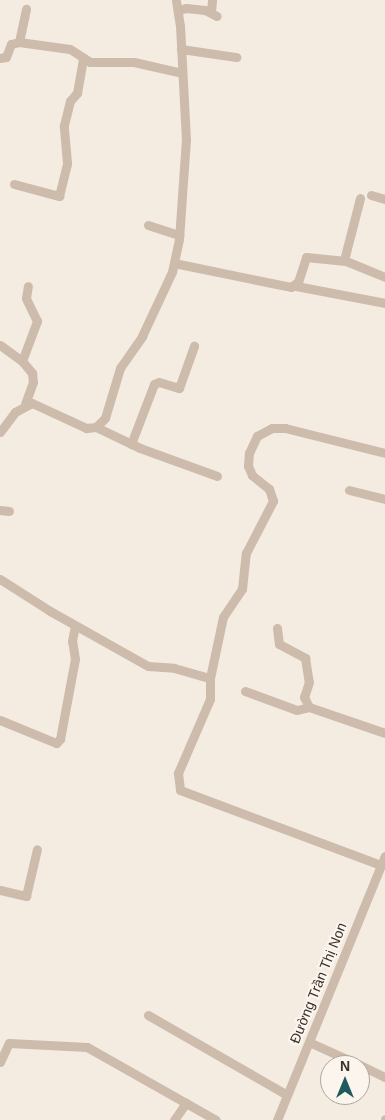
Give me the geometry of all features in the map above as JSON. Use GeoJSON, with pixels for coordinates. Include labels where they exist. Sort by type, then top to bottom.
{"type":"FeatureCollection","features":[{"type":"Feature","properties":{"kind":"street"},"geometry":{"type":"LineString","coordinates":[[96,427],[105,418],[120,368],[142,336],[174,263],[179,235],[186,140],[178,10],[174,0]]}},
{"type":"Feature","properties":{"kind":"street"},"geometry":{"type":"LineString","coordinates":[[178,10],[186,8],[214,14],[212,0]]}},
{"type":"Feature","properties":{"kind":"street"},"geometry":{"type":"LineString","coordinates":[[19,42],[26,9]]}},
{"type":"Feature","properties":{"kind":"street"},"geometry":{"type":"LineString","coordinates":[[0,58],[6,57],[11,44],[19,42],[70,48],[83,58],[96,63],[134,62],[182,73]]}},
{"type":"Feature","properties":{"kind":"street"},"geometry":{"type":"LineString","coordinates":[[181,49],[236,57]]}},
{"type":"Feature","properties":{"kind":"street"},"geometry":{"type":"LineString","coordinates":[[14,184],[59,196],[67,163],[64,125],[70,101],[77,94],[83,58]]}},
{"type":"Feature","properties":{"kind":"street"},"geometry":{"type":"LineString","coordinates":[[371,195],[385,199]]}},
{"type":"Feature","properties":{"kind":"street"},"geometry":{"type":"LineString","coordinates":[[344,260],[360,198]]}},
{"type":"Feature","properties":{"kind":"street"},"geometry":{"type":"LineString","coordinates":[[148,225],[179,235]]}},
{"type":"Feature","properties":{"kind":"street"},"geometry":{"type":"LineString","coordinates":[[296,286],[306,257],[344,260],[385,277]]}},
{"type":"Feature","properties":{"kind":"street"},"geometry":{"type":"LineString","coordinates":[[174,263],[385,303]]}},
{"type":"Feature","properties":{"kind":"street"},"geometry":{"type":"LineString","coordinates":[[22,361],[37,321],[26,298],[28,286]]}},
{"type":"Feature","properties":{"kind":"street"},"geometry":{"type":"LineString","coordinates":[[0,345],[22,361],[32,373],[33,382],[25,404],[0,432]]}},
{"type":"Feature","properties":{"kind":"street"},"geometry":{"type":"LineString","coordinates":[[131,444],[154,384],[159,382],[179,388],[194,346]]}},
{"type":"Feature","properties":{"kind":"street"},"geometry":{"type":"LineString","coordinates":[[25,404],[41,404],[86,428],[96,427],[131,444],[217,476]]}},
{"type":"Feature","properties":{"kind":"street"},"geometry":{"type":"LineString","coordinates":[[381,865],[180,790],[178,772],[210,699],[210,678],[223,617],[242,589],[246,553],[274,501],[269,489],[252,475],[248,466],[249,453],[257,436],[272,428],[285,428],[385,453]]}},
{"type":"Feature","properties":{"kind":"street"},"geometry":{"type":"LineString","coordinates":[[349,490],[385,499]]}},
{"type":"Feature","properties":{"kind":"street"},"geometry":{"type":"LineString","coordinates":[[0,579],[75,626],[148,666],[174,668],[210,678]]}},
{"type":"Feature","properties":{"kind":"street"},"geometry":{"type":"LineString","coordinates":[[0,720],[56,743],[60,739],[75,659],[72,641],[75,626]]}},
{"type":"Feature","properties":{"kind":"street"},"geometry":{"type":"LineString","coordinates":[[277,628],[279,644],[296,651],[306,662],[309,682],[304,697],[309,707]]}},
{"type":"Feature","properties":{"kind":"street"},"geometry":{"type":"LineString","coordinates":[[245,691],[297,710],[309,707],[385,733]]}},
{"type":"Feature","properties":{"kind":"street"},"geometry":{"type":"LineString","coordinates":[[0,890],[26,896],[37,849]]}},
{"type":"Feature","properties":{"kind":"street","name":"Đường Trần Thị Non"},"geometry":{"type":"LineString","coordinates":[[277,1120],[287,1095],[314,1044],[385,856]]}},
{"type":"Feature","properties":{"kind":"street"},"geometry":{"type":"LineString","coordinates":[[148,1015],[287,1095]]}},
{"type":"Feature","properties":{"kind":"street"},"geometry":{"type":"LineString","coordinates":[[0,1062],[9,1043],[87,1047],[216,1120]]}},
{"type":"Feature","properties":{"kind":"street"},"geometry":{"type":"LineString","coordinates":[[314,1044],[338,1055]]}},
{"type":"Feature","properties":{"kind":"street"},"geometry":{"type":"LineString","coordinates":[[370,1070],[385,1077]]}},
{"type":"Feature","properties":{"kind":"street"},"geometry":{"type":"LineString","coordinates":[[174,1120],[186,1103]]}}]}
